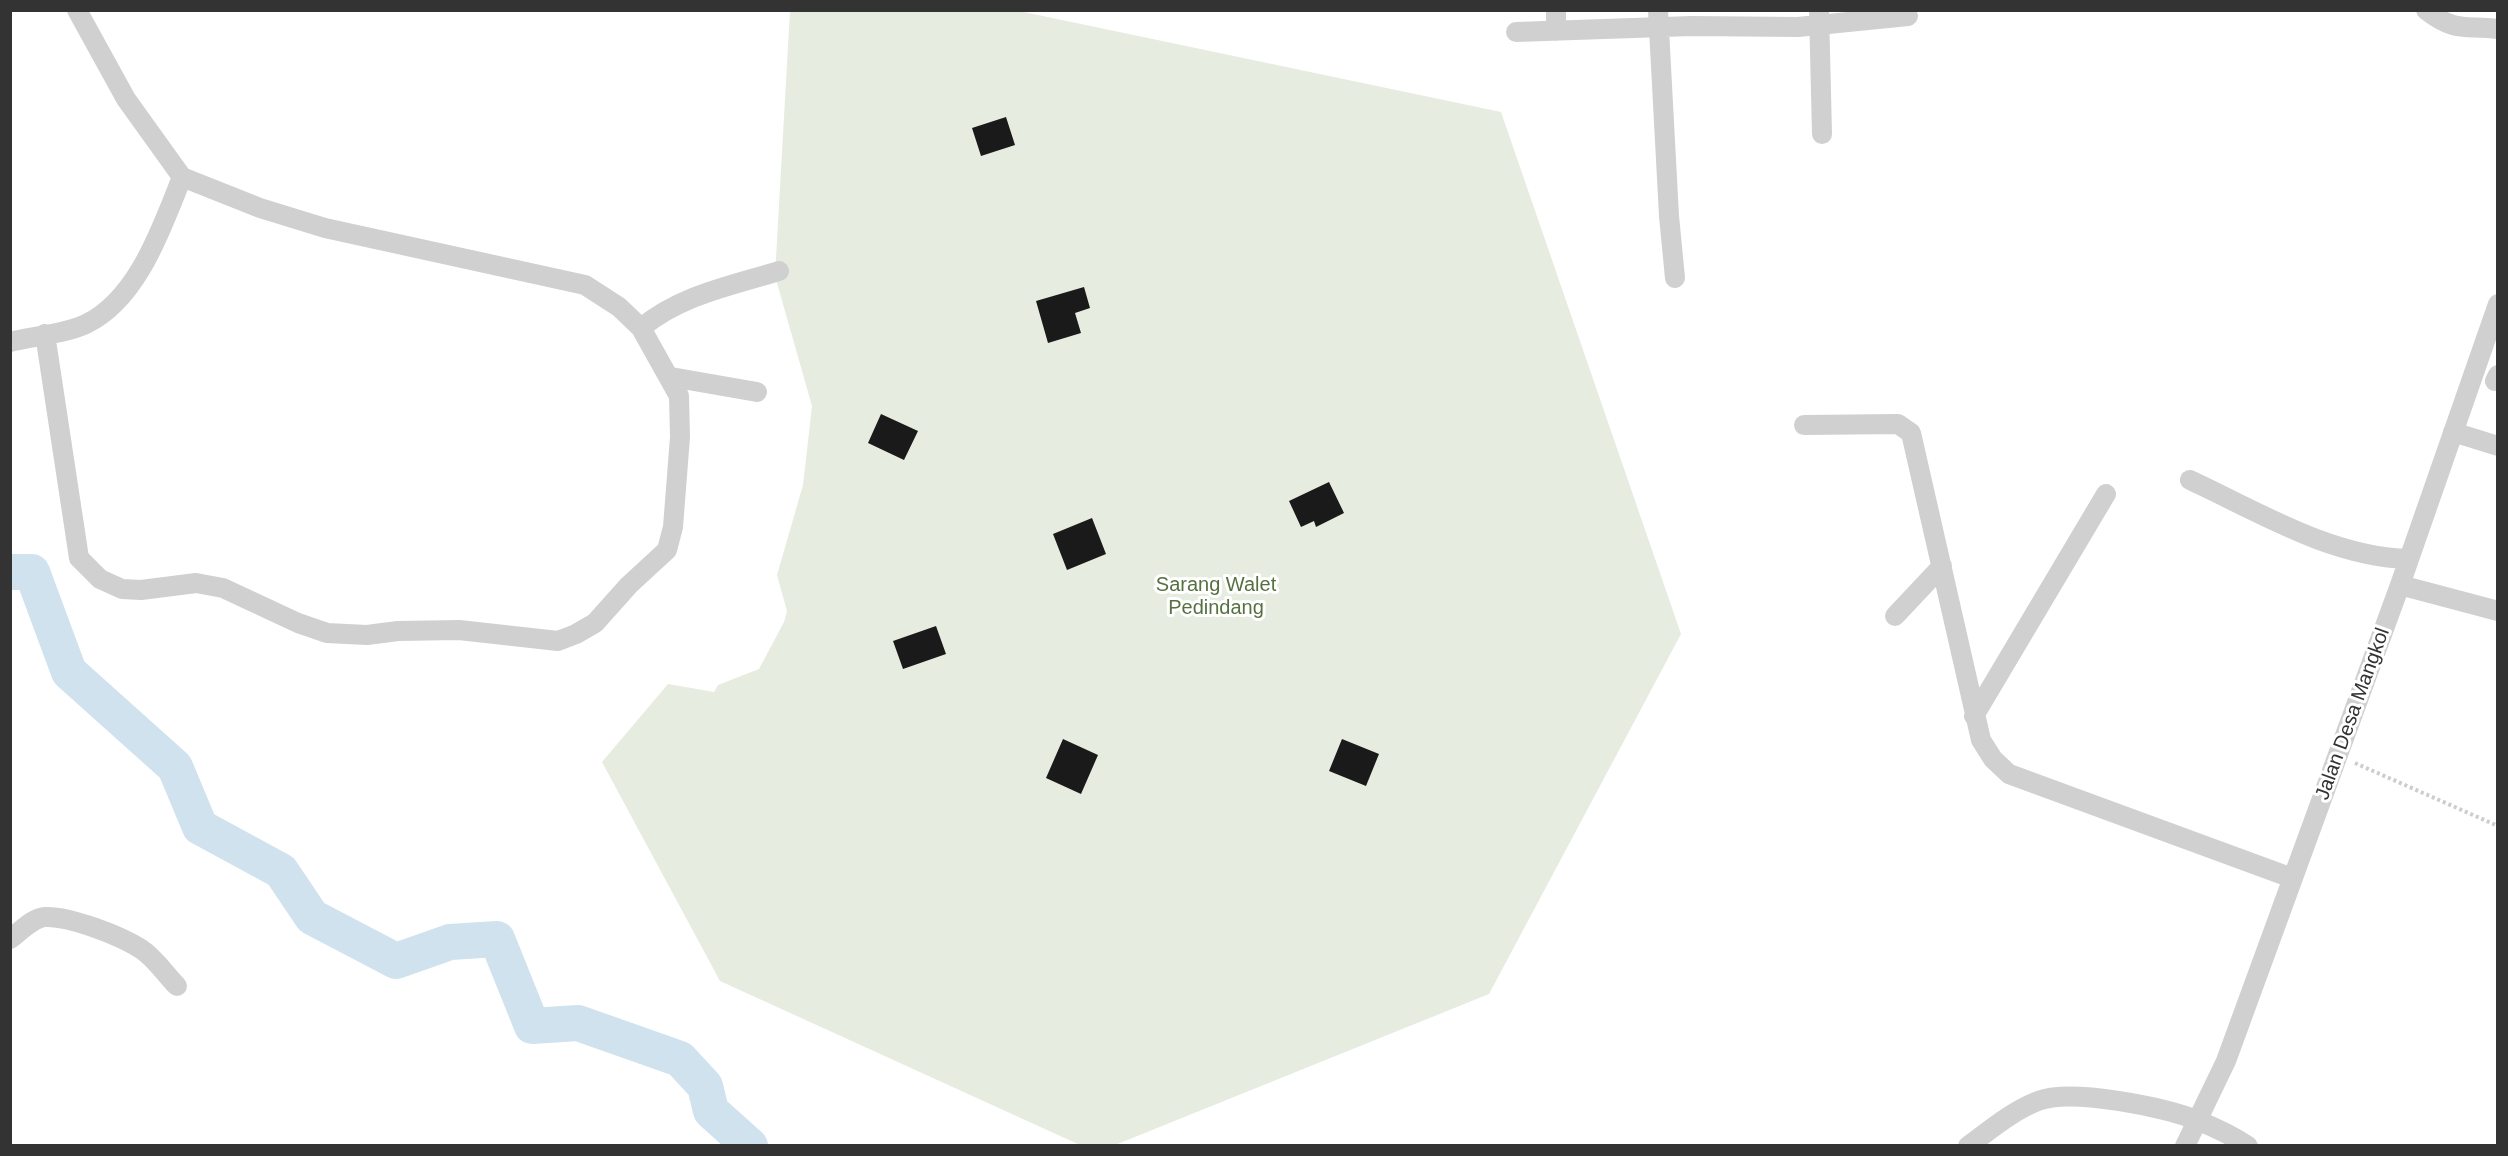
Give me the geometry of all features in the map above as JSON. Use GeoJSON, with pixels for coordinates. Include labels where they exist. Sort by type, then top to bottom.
{"type":"FeatureCollection","features":[{"type":"Feature","properties":{"kind":"street"},"geometry":{"type":"LineString","coordinates":[[45,334],[79,558],[100,579],[122,588],[141,590],[196,584],[223,588],[298,624],[340,635],[459,630],[558,641],[595,623],[628,585],[667,550],[673,527],[680,437],[679,396],[641,328],[619,307],[585,285],[325,228],[260,208],[182,177],[126,99],[77,10]]}},
{"type":"Feature","properties":{"kind":"street"},"geometry":{"type":"LineString","coordinates":[[1556,10],[1556,32]]}},
{"type":"Feature","properties":{"kind":"street"},"geometry":{"type":"LineString","coordinates":[[2426,10],[2438,20],[2463,29],[2498,29]]}},
{"type":"Feature","properties":{"kind":"street"},"geometry":{"type":"LineString","coordinates":[[1516,32],[1556,32],[1658,19],[1908,16]]}},
{"type":"Feature","properties":{"kind":"street"},"geometry":{"type":"LineString","coordinates":[[1819,18],[1822,134]]}},
{"type":"Feature","properties":{"kind":"street"},"geometry":{"type":"LineString","coordinates":[[1658,19],[1675,278]]}},
{"type":"Feature","properties":{"kind":"street"},"geometry":{"type":"LineString","coordinates":[[10,342],[86,324],[113,307],[145,262],[182,177]]}},
{"type":"Feature","properties":{"kind":"street"},"geometry":{"type":"LineString","coordinates":[[641,328],[658,315],[701,294],[779,271]]}},
{"type":"Feature","properties":{"kind":"street","name":"Jalan Desa Mangkol"},"geometry":{"type":"LineString","coordinates":[[2185,1146],[2226,1061],[2400,585],[2470,378],[2494,330],[2498,304]]}},
{"type":"Feature","properties":{"kind":"street"},"geometry":{"type":"LineString","coordinates":[[670,377],[757,392]]}},
{"type":"Feature","properties":{"kind":"street"},"geometry":{"type":"LineString","coordinates":[[1804,425],[1898,424],[1905,427],[1911,434],[1974,716],[1981,740],[1993,759],[2009,774],[2292,878]]}},
{"type":"Feature","properties":{"kind":"street"},"geometry":{"type":"LineString","coordinates":[[2453,432],[2498,446]]}},
{"type":"Feature","properties":{"kind":"street"},"geometry":{"type":"LineString","coordinates":[[2190,480],[2286,526],[2358,554],[2380,558],[2409,559]]}},
{"type":"Feature","properties":{"kind":"street"},"geometry":{"type":"LineString","coordinates":[[1974,716],[2106,494]]}},
{"type":"Feature","properties":{"kind":"street"},"geometry":{"type":"LineString","coordinates":[[1895,616],[1942,566]]}},
{"type":"Feature","properties":{"kind":"street"},"geometry":{"type":"LineString","coordinates":[[2400,585],[2498,611]]}},
{"type":"Feature","properties":{"kind":"street"},"geometry":{"type":"LineString","coordinates":[[10,939],[30,923],[44,917],[72,922],[96,929],[142,950],[177,986]]}},
{"type":"Feature","properties":{"kind":"street"},"geometry":{"type":"LineString","coordinates":[[1968,1146],[2018,1111],[2039,1101],[2059,1096],[2081,1096],[2197,1120],[2248,1146]]}},
{"type":"Feature","properties":{"kind":"path"},"geometry":{"type":"LineString","coordinates":[[2338,755],[2498,826]]}},
{"type":"Feature","properties":{"kind":"green space","name":"Sarang Walet Pedindang"},"geometry":{"type":"Polygon","coordinates":[[[790,11],[1019,11],[1501,112],[1681,634],[1489,994],[1115,1145],[1080,1145],[720,981],[602,762],[668,684],[714,692],[718,685],[759,669],[784,622],[787,611],[777,575],[803,485],[812,406],[775,276],[790,11]]]}},
{"type":"Feature","properties":{"kind":"building"},"geometry":{"type":"Polygon","coordinates":[[[1006,117],[1015,145],[981,156],[972,128],[1006,117]]]}},
{"type":"Feature","properties":{"kind":"building"},"geometry":{"type":"Polygon","coordinates":[[[1084,287],[1090,308],[1075,313],[1081,333],[1048,343],[1036,301],[1084,287]]]}},
{"type":"Feature","properties":{"kind":"building"},"geometry":{"type":"Polygon","coordinates":[[[881,414],[918,431],[904,460],[868,443],[881,414]]]}},
{"type":"Feature","properties":{"kind":"building"},"geometry":{"type":"Polygon","coordinates":[[[1329,482],[1344,513],[1316,527],[1314,521],[1301,527],[1289,501],[1329,482]]]}},
{"type":"Feature","properties":{"kind":"building"},"geometry":{"type":"Polygon","coordinates":[[[1092,518],[1106,554],[1067,570],[1053,534],[1092,518]]]}},
{"type":"Feature","properties":{"kind":"building"},"geometry":{"type":"Polygon","coordinates":[[[936,626],[946,654],[903,669],[893,641],[936,626]]]}},
{"type":"Feature","properties":{"kind":"building"},"geometry":{"type":"Polygon","coordinates":[[[1063,739],[1098,755],[1081,794],[1046,778],[1063,739]]]}},
{"type":"Feature","properties":{"kind":"building"},"geometry":{"type":"Polygon","coordinates":[[[1342,739],[1379,754],[1366,786],[1329,771],[1342,739]]]}},
{"type":"Feature","properties":{"kind":"waterway"},"geometry":{"type":"LineString","coordinates":[[10,572],[32,572],[69,672],[175,767],[200,827],[281,871],[312,917],[396,961],[450,942],[497,939],[532,1026],[578,1023],[680,1059],[705,1086],[711,1111],[750,1146]]}}]}
